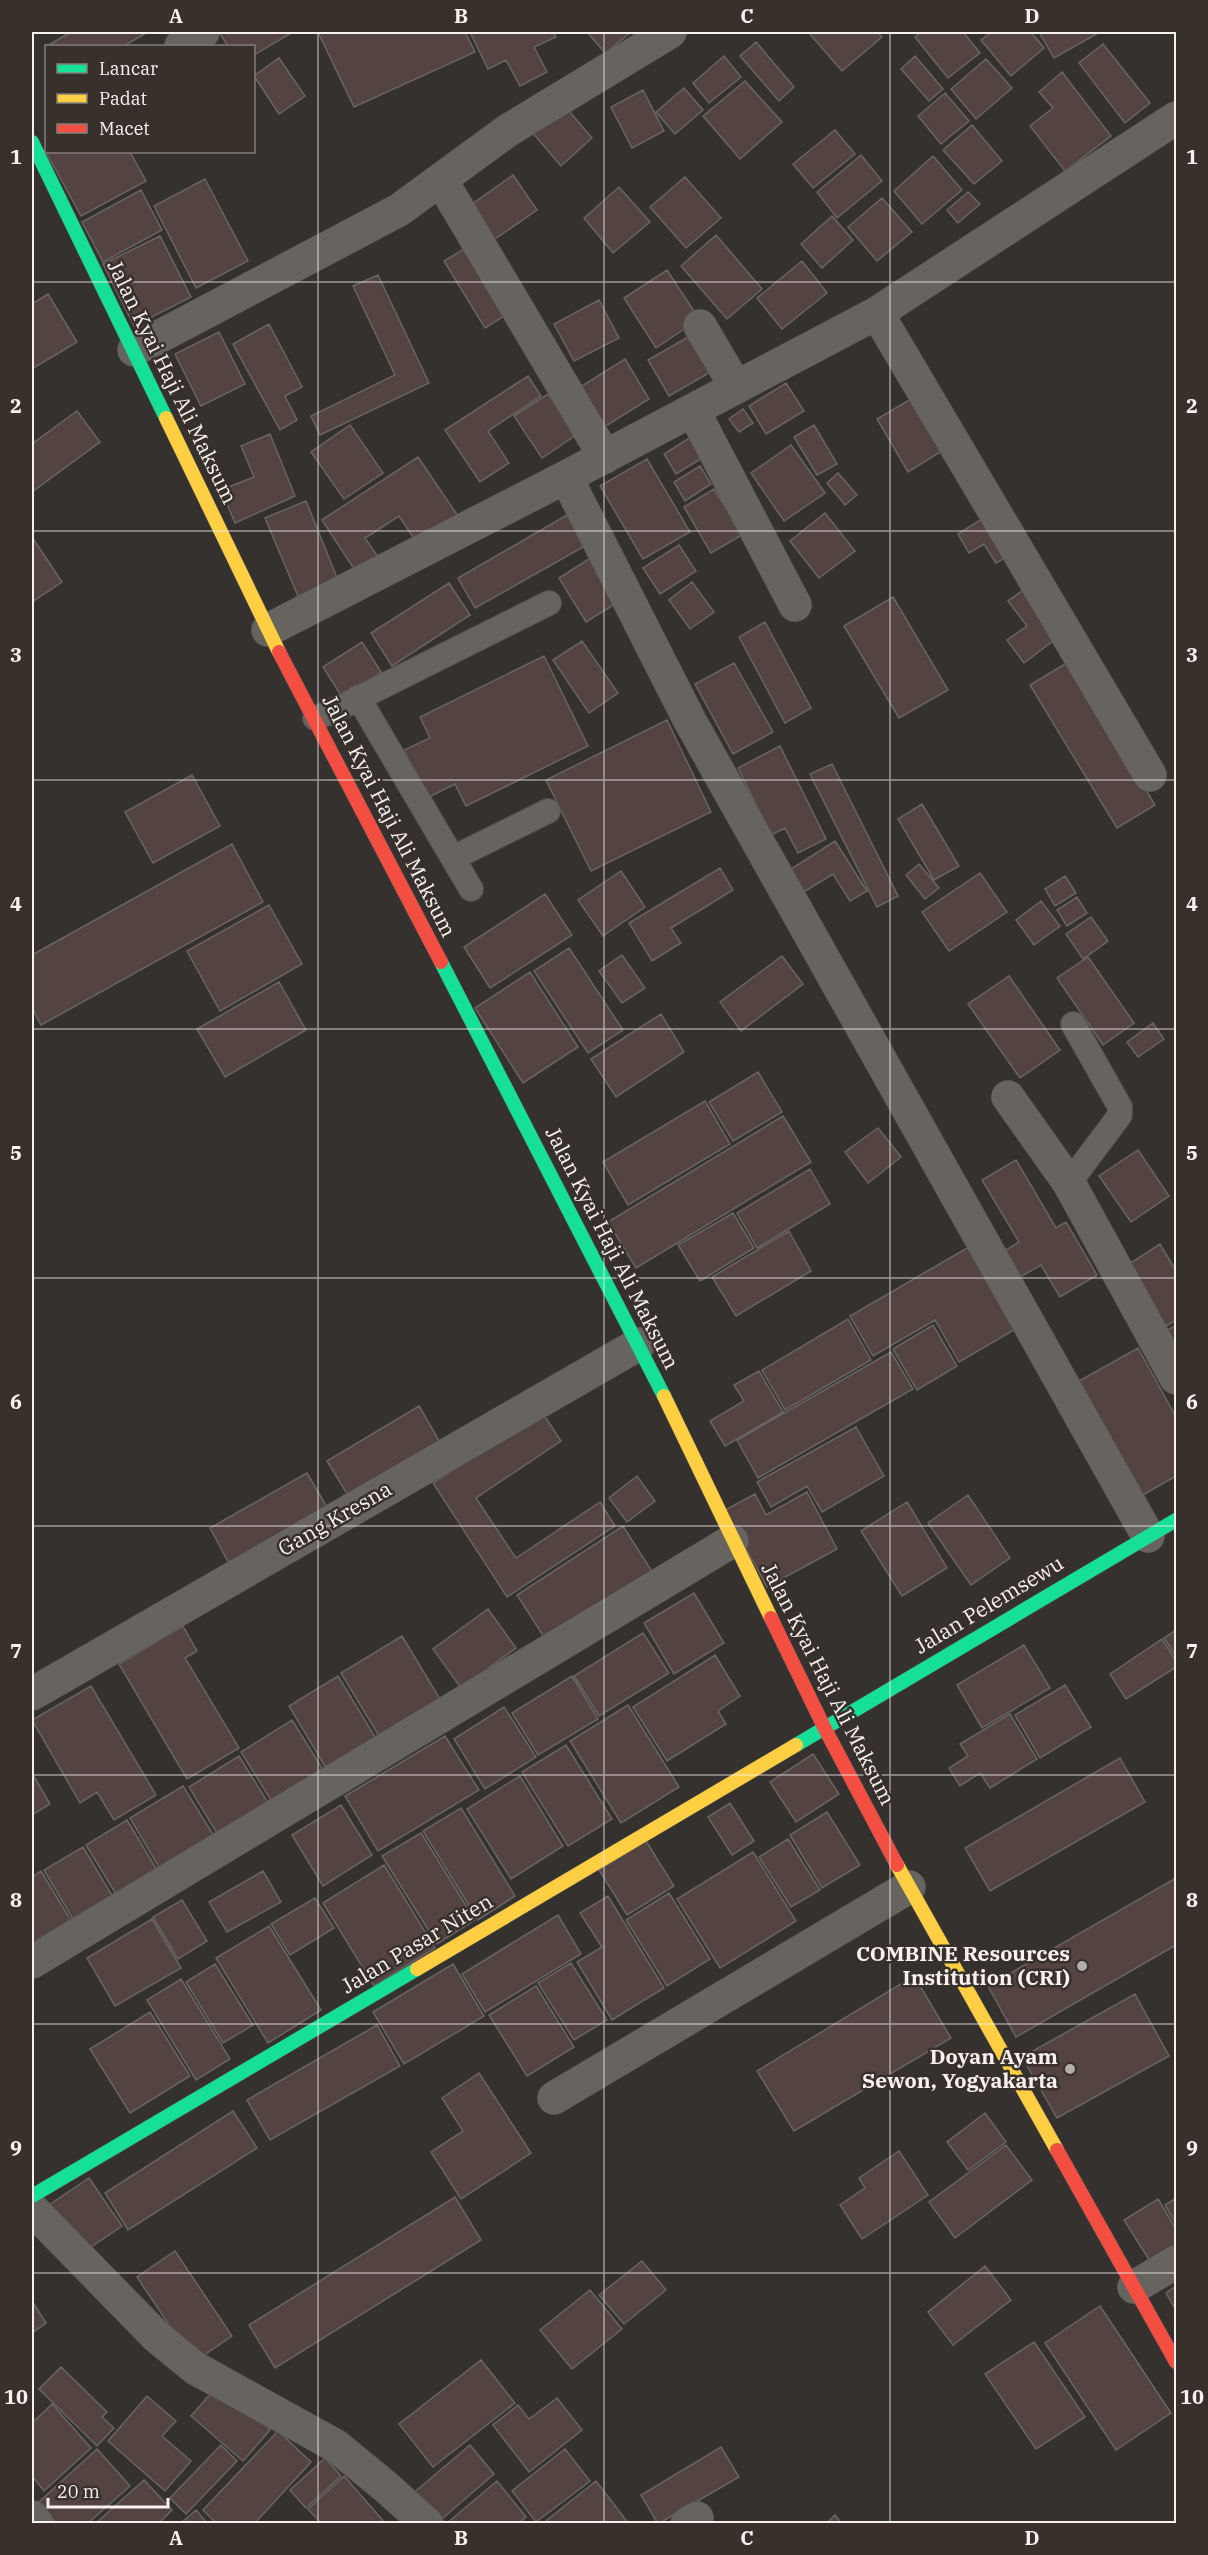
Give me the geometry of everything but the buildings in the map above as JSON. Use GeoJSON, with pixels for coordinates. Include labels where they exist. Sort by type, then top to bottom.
{"type":"FeatureCollection","features":[{"type":"Feature","properties":{"kind":"street"},"geometry":{"type":"LineString","coordinates":[[183,45],[203,32]]}},
{"type":"Feature","properties":{"kind":"street"},"geometry":{"type":"LineString","coordinates":[[134,350],[399,210],[507,131],[670,32]]}},
{"type":"Feature","properties":{"kind":"street"},"geometry":{"type":"LineString","coordinates":[[268,630],[605,457],[877,313],[1176,118]]}},
{"type":"Feature","properties":{"kind":"street"},"geometry":{"type":"LineString","coordinates":[[32,141],[45,132]]}},
{"type":"Feature","properties":{"kind":"street","name":"Jalan Kyai Haji Ali Maksum"},"geometry":{"type":"LineString","coordinates":[[32,141],[268,630],[639,1344],[732,1541],[824,1727],[909,1887],[1176,2362]]}},
{"type":"Feature","properties":{"kind":"street"},"geometry":{"type":"LineString","coordinates":[[441,180],[605,457]]}},
{"type":"Feature","properties":{"kind":"street"},"geometry":{"type":"LineString","coordinates":[[877,313],[1150,775]]}},
{"type":"Feature","properties":{"kind":"street"},"geometry":{"type":"LineString","coordinates":[[700,326],[736,387]]}},
{"type":"Feature","properties":{"kind":"street"},"geometry":{"type":"LineString","coordinates":[[693,410],[795,605]]}},
{"type":"Feature","properties":{"kind":"street"},"geometry":{"type":"LineString","coordinates":[[566,477],[690,721],[1148,1536]]}},
{"type":"Feature","properties":{"kind":"street"},"geometry":{"type":"LineString","coordinates":[[1008,1097],[1069,1183],[1176,1378]]}},
{"type":"Feature","properties":{"kind":"street","name":"Gang Kresna"},"geometry":{"type":"LineString","coordinates":[[32,1694],[639,1344]]}},
{"type":"Feature","properties":{"kind":"street","name":"Jalan Pelemsewu"},"geometry":{"type":"LineString","coordinates":[[824,1727],[1176,1520]]}},
{"type":"Feature","properties":{"kind":"street"},"geometry":{"type":"LineString","coordinates":[[32,1962],[732,1541]]}},
{"type":"Feature","properties":{"kind":"street","name":"Jalan Pasar Niten"},"geometry":{"type":"LineString","coordinates":[[32,2196],[824,1727]]}},
{"type":"Feature","properties":{"kind":"street"},"geometry":{"type":"LineString","coordinates":[[554,2097],[909,1887]]}},
{"type":"Feature","properties":{"kind":"street"},"geometry":{"type":"LineString","coordinates":[[32,2209],[156,2336],[195,2368],[336,2446],[427,2523]]}},
{"type":"Feature","properties":{"kind":"street"},"geometry":{"type":"LineString","coordinates":[[1134,2288],[1176,2262]]}},
{"type":"Feature","properties":{"kind":"street"},"geometry":{"type":"LineString","coordinates":[[32,2517],[37,2523]]}},
{"type":"Feature","properties":{"kind":"lane"},"geometry":{"type":"LineString","coordinates":[[315,718],[549,603]]}},
{"type":"Feature","properties":{"kind":"lane"},"geometry":{"type":"LineString","coordinates":[[358,697],[471,889]]}},
{"type":"Feature","properties":{"kind":"lane"},"geometry":{"type":"LineString","coordinates":[[453,858],[548,811]]}},
{"type":"Feature","properties":{"kind":"lane"},"geometry":{"type":"LineString","coordinates":[[1069,1183],[1120,1115],[1120,1107],[1073,1024]]}},
{"type":"Feature","properties":{"kind":"traffic: fast"},"geometry":{"type":"LineString","coordinates":[[32,142],[166,418]]}},
{"type":"Feature","properties":{"kind":"traffic: fast"},"geometry":{"type":"LineString","coordinates":[[441,962],[664,1396]]}},
{"type":"Feature","properties":{"kind":"traffic: fast"},"geometry":{"type":"LineString","coordinates":[[796,1745],[1176,1520]]}},
{"type":"Feature","properties":{"kind":"traffic: fast"},"geometry":{"type":"LineString","coordinates":[[32,2196],[417,1969]]}},
{"type":"Feature","properties":{"kind":"traffic: slow"},"geometry":{"type":"LineString","coordinates":[[166,418],[279,652]]}},
{"type":"Feature","properties":{"kind":"traffic: slow"},"geometry":{"type":"LineString","coordinates":[[664,1396],[771,1618]]}},
{"type":"Feature","properties":{"kind":"traffic: slow"},"geometry":{"type":"LineString","coordinates":[[417,1969],[796,1745]]}},
{"type":"Feature","properties":{"kind":"traffic: slow"},"geometry":{"type":"LineString","coordinates":[[897,1865],[1057,2150]]}},
{"type":"Feature","properties":{"kind":"traffic: jam"},"geometry":{"type":"LineString","coordinates":[[279,652],[441,962]]}},
{"type":"Feature","properties":{"kind":"traffic: jam"},"geometry":{"type":"LineString","coordinates":[[771,1618],[824,1727],[897,1865]]}},
{"type":"Feature","properties":{"kind":"traffic: jam"},"geometry":{"type":"LineString","coordinates":[[1057,2150],[1176,2362]]}},
{"type":"Feature","properties":{"kind":"place","name":"COMBINE Resources Institution (CRI)"},"geometry":{"type":"Point","coordinates":[1082,1966]}},
{"type":"Feature","properties":{"kind":"place","name":"Doyan Ayam Sewon, Yogyakarta"},"geometry":{"type":"Point","coordinates":[1070,2069]}}]}
